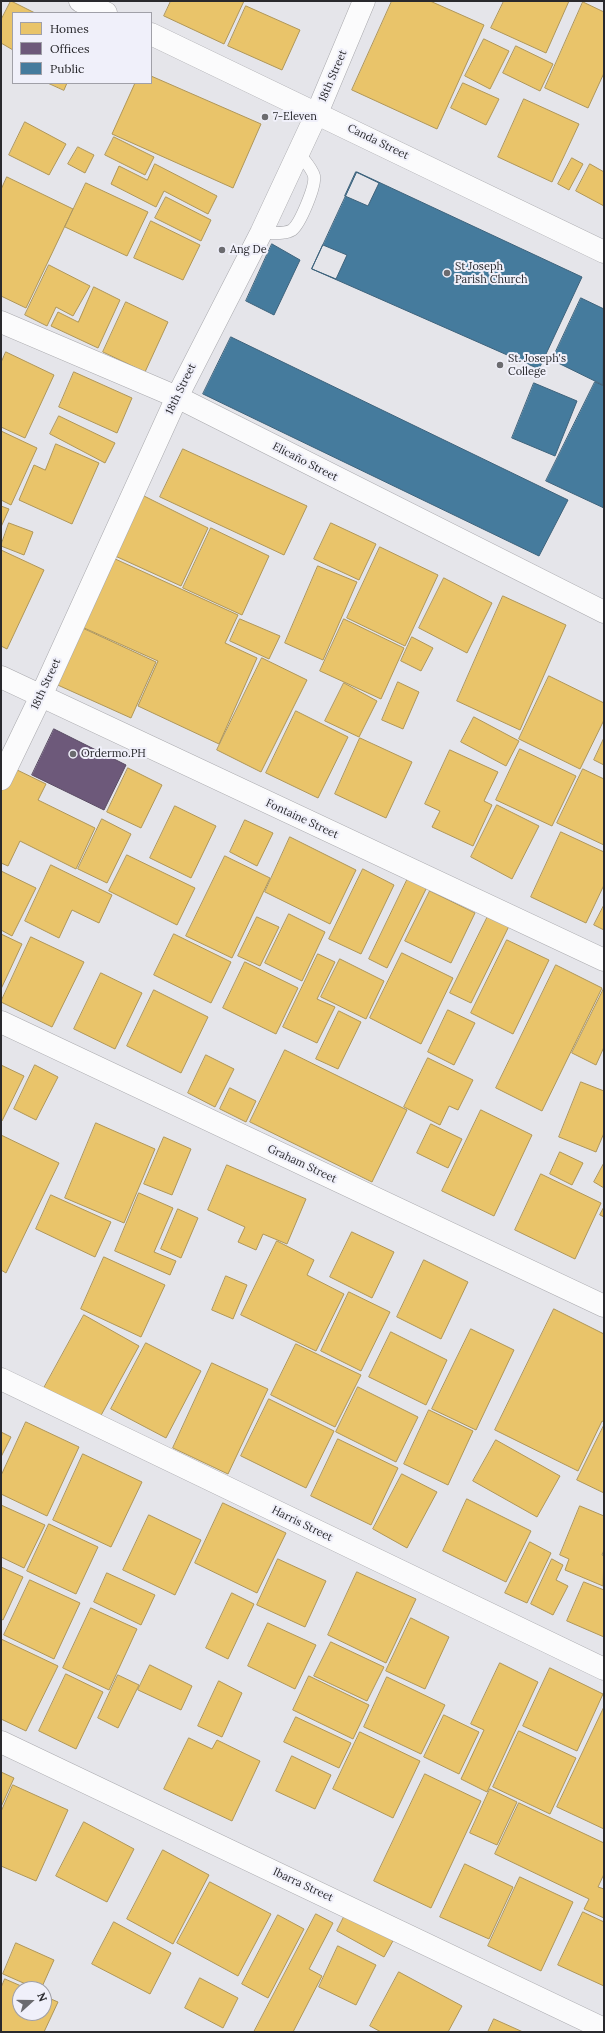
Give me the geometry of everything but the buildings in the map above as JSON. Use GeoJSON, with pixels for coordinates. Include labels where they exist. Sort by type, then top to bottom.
{"type":"FeatureCollection","features":[{"type":"Feature","properties":{"kind":"street"},"geometry":{"type":"LineString","coordinates":[[80,1],[104,12]]}},
{"type":"Feature","properties":{"kind":"street","name":"18th Street"},"geometry":{"type":"LineString","coordinates":[[1,779],[41,696],[177,398],[261,233],[317,113],[364,1]]}},
{"type":"Feature","properties":{"kind":"street","name":"Canda Street"},"geometry":{"type":"LineString","coordinates":[[152,34],[604,252]]}},
{"type":"Feature","properties":{"kind":"street","name":"Elicaño Street"},"geometry":{"type":"LineString","coordinates":[[1,322],[177,398],[604,612]]}},
{"type":"Feature","properties":{"kind":"street","name":"Fontaine Street"},"geometry":{"type":"LineString","coordinates":[[1,678],[604,960]]}},
{"type":"Feature","properties":{"kind":"street","name":"Graham Street"},"geometry":{"type":"LineString","coordinates":[[1,1022],[604,1306]]}},
{"type":"Feature","properties":{"kind":"street","name":"Harris Street"},"geometry":{"type":"LineString","coordinates":[[1,1379],[604,1669]]}},
{"type":"Feature","properties":{"kind":"street","name":"Ibarra Street"},"geometry":{"type":"LineString","coordinates":[[1,1742],[604,2029]]}},
{"type":"Feature","properties":{"kind":"lane"},"geometry":{"type":"LineString","coordinates":[[261,233],[286,232],[292,230],[297,223],[314,186],[314,175],[298,152]]}},
{"type":"Feature","properties":{"kind":"place","name":"7-Eleven"},"geometry":{"type":"Point","coordinates":[265,117]}},
{"type":"Feature","properties":{"kind":"place","name":"Ang De"},"geometry":{"type":"Point","coordinates":[222,250]}},
{"type":"Feature","properties":{"kind":"place","name":"St Joseph Parish Church"},"geometry":{"type":"Point","coordinates":[447,273]}},
{"type":"Feature","properties":{"kind":"place","name":"St. Joseph's College"},"geometry":{"type":"Point","coordinates":[500,365]}},
{"type":"Feature","properties":{"kind":"place","name":"Ordermo.PH"},"geometry":{"type":"Point","coordinates":[73,754]}}]}
